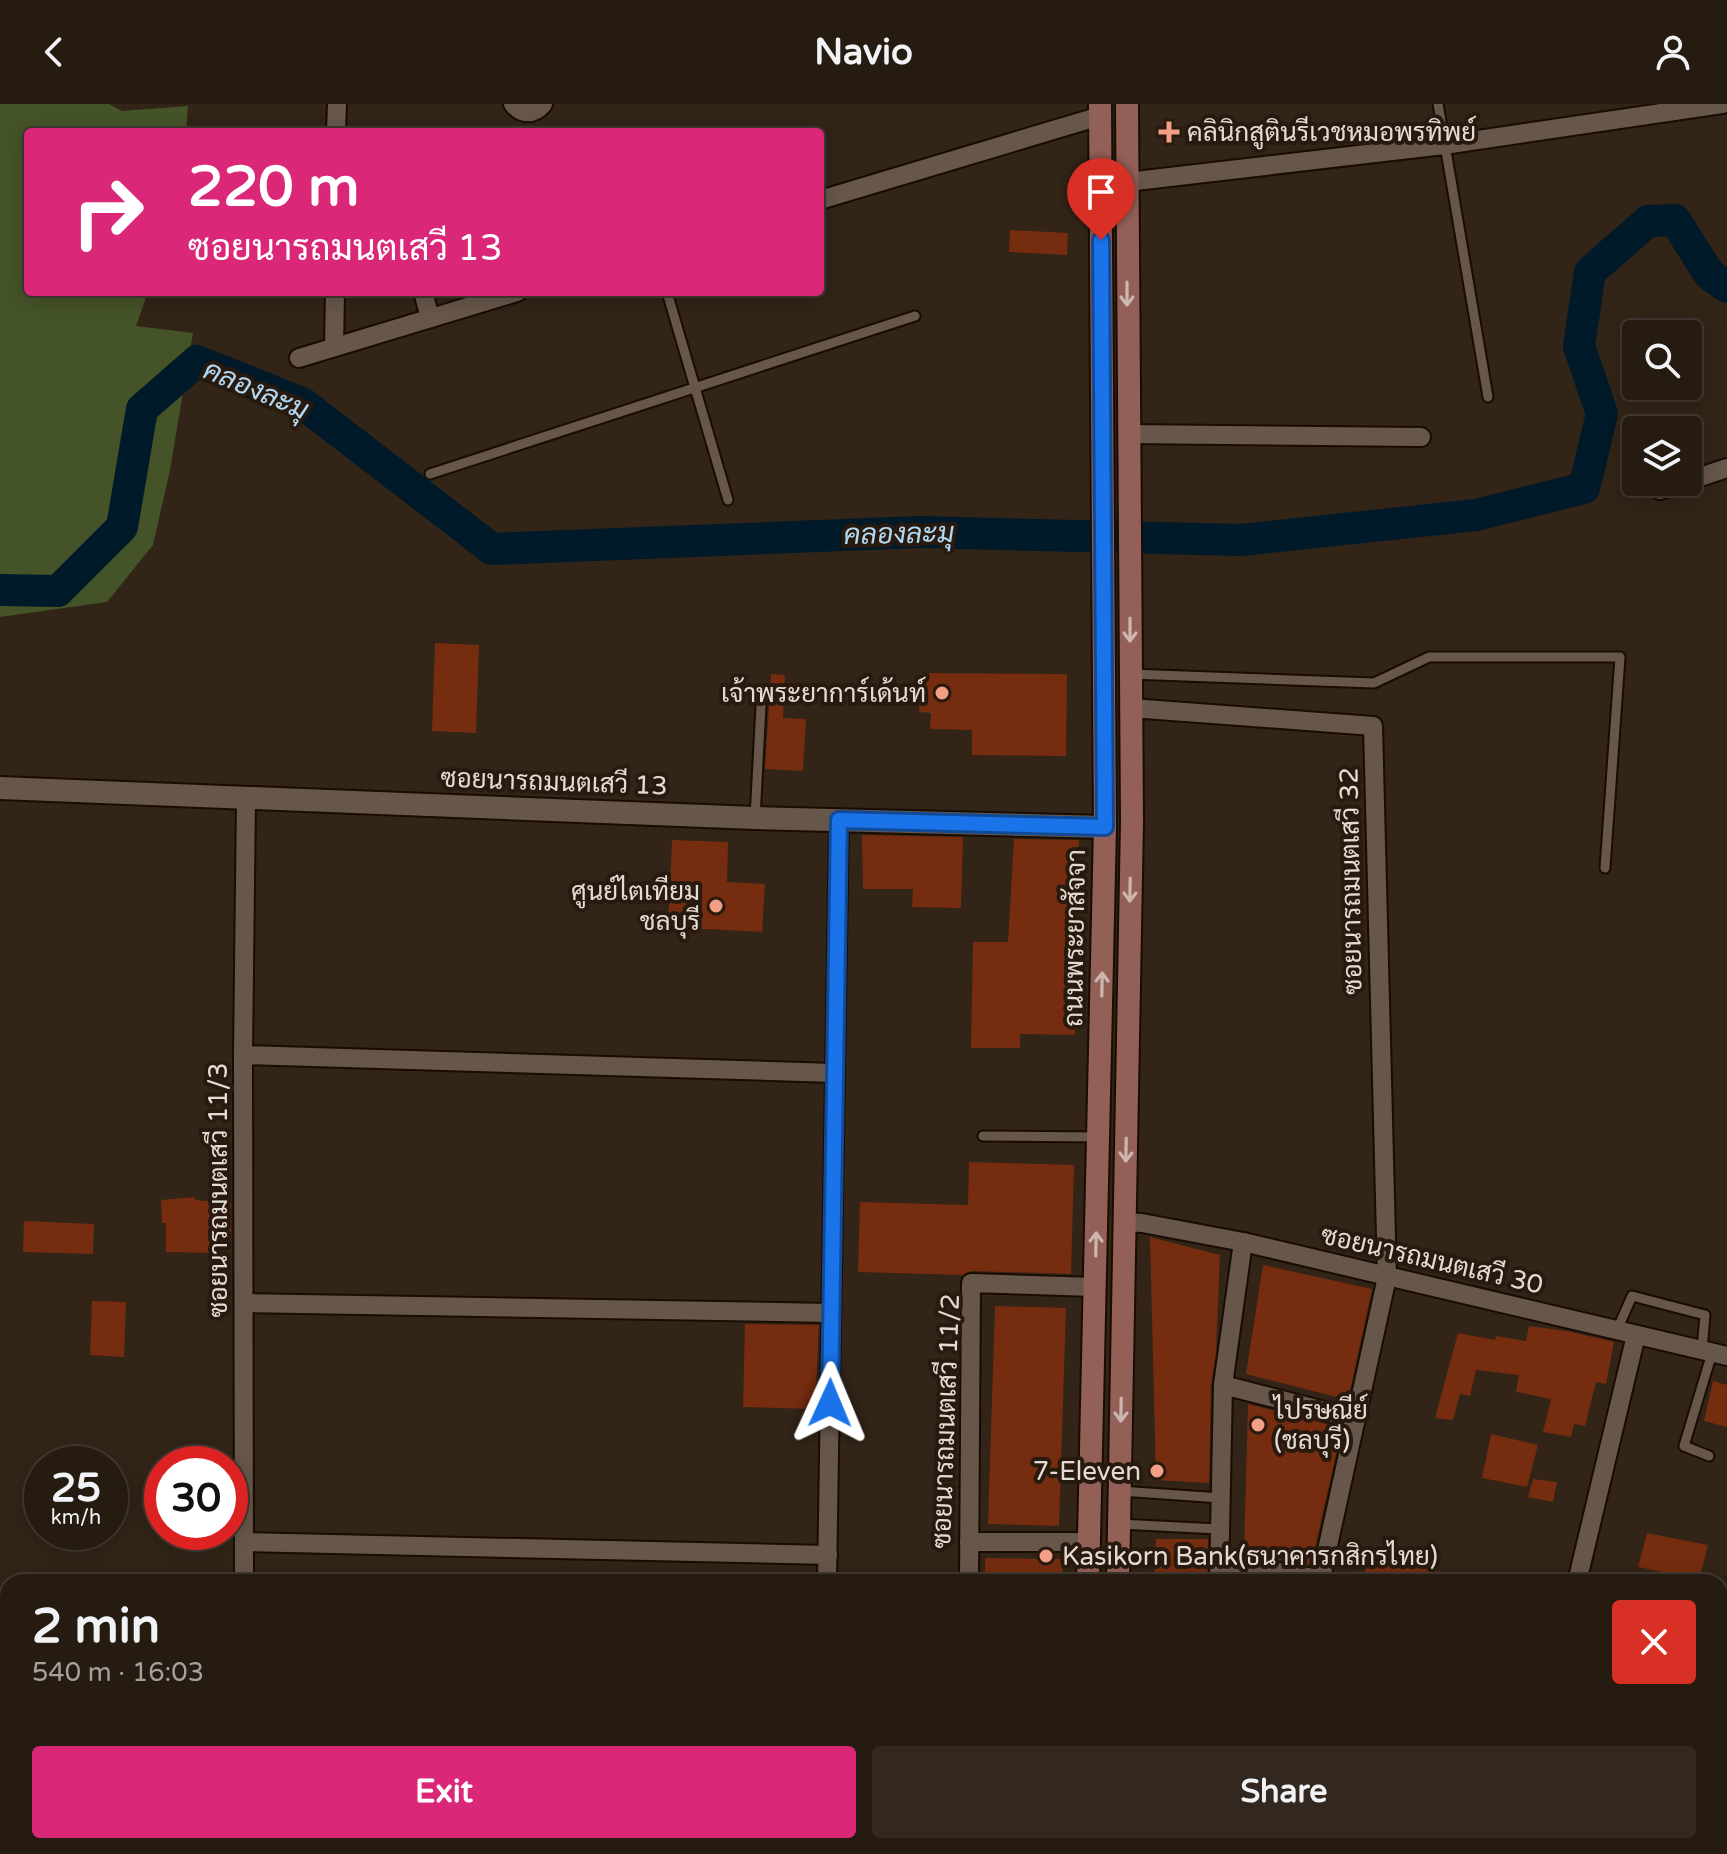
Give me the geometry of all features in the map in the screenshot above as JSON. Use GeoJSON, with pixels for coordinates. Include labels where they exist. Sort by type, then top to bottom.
{"type":"FeatureCollection","features":[{"type":"Feature","properties":{"kind":"main road","name":"ถนนพระยาสัจจา"},"geometry":{"type":"LineString","coordinates":[[1118,1574],[1132,821],[1127,104]]}},
{"type":"Feature","properties":{"kind":"main road","name":"ถนนพระยาสัจจา"},"geometry":{"type":"LineString","coordinates":[[1088,1574],[1105,827],[1100,110]]}},
{"type":"Feature","properties":{"kind":"street"},"geometry":{"type":"LineString","coordinates":[[336,128],[337,104]]}},
{"type":"Feature","properties":{"kind":"street"},"geometry":{"type":"LineString","coordinates":[[513,104],[522,112],[534,112],[543,104]]}},
{"type":"Feature","properties":{"kind":"street"},"geometry":{"type":"LineString","coordinates":[[1127,182],[1444,145],[1722,104]]}},
{"type":"Feature","properties":{"kind":"street"},"geometry":{"type":"LineString","coordinates":[[824,199],[1100,110]]}},
{"type":"Feature","properties":{"kind":"street"},"geometry":{"type":"LineString","coordinates":[[334,347],[335,296]]}},
{"type":"Feature","properties":{"kind":"street"},"geometry":{"type":"LineString","coordinates":[[424,296],[430,318]]}},
{"type":"Feature","properties":{"kind":"street"},"geometry":{"type":"LineString","coordinates":[[299,358],[501,296]]}},
{"type":"Feature","properties":{"kind":"street"},"geometry":{"type":"LineString","coordinates":[[1128,434],[1421,437]]}},
{"type":"Feature","properties":{"kind":"street"},"geometry":{"type":"LineString","coordinates":[[1702,477],[1727,468]]}},
{"type":"Feature","properties":{"kind":"street","name":"ซอยนารถมนตเสวี 32"},"geometry":{"type":"LineString","coordinates":[[1131,708],[1373,726],[1387,1277]]}},
{"type":"Feature","properties":{"kind":"street","name":"ซอยนารถมนตเสวี 13"},"geometry":{"type":"LineString","coordinates":[[0,788],[755,818],[1105,827]]}},
{"type":"Feature","properties":{"kind":"street","name":"ซอยนารถมนตเสวี 11/3"},"geometry":{"type":"LineString","coordinates":[[244,1446],[246,797]]}},
{"type":"Feature","properties":{"kind":"street"},"geometry":{"type":"LineString","coordinates":[[827,1574],[839,820]]}},
{"type":"Feature","properties":{"kind":"street"},"geometry":{"type":"LineString","coordinates":[[243,1055],[835,1073]]}},
{"type":"Feature","properties":{"kind":"street","name":"ซอยนารถมนตเสวี 30"},"geometry":{"type":"LineString","coordinates":[[1124,1222],[1243,1242],[1714,1353]]}},
{"type":"Feature","properties":{"kind":"street"},"geometry":{"type":"LineString","coordinates":[[1219,1574],[1223,1385],[1243,1242]]}},
{"type":"Feature","properties":{"kind":"street"},"geometry":{"type":"LineString","coordinates":[[1321,1574],[1387,1277]]}},
{"type":"Feature","properties":{"kind":"street","name":"ซอยนารถมนตเสวี 11/2"},"geometry":{"type":"LineString","coordinates":[[969,1574],[971,1283],[1095,1287]]}},
{"type":"Feature","properties":{"kind":"street"},"geometry":{"type":"LineString","coordinates":[[244,1303],[831,1313]]}},
{"type":"Feature","properties":{"kind":"street"},"geometry":{"type":"LineString","coordinates":[[1579,1574],[1636,1335]]}},
{"type":"Feature","properties":{"kind":"street"},"geometry":{"type":"LineString","coordinates":[[1223,1385],[1356,1419]]}},
{"type":"Feature","properties":{"kind":"street"},"geometry":{"type":"LineString","coordinates":[[248,1542],[828,1555]]}},
{"type":"Feature","properties":{"kind":"street"},"geometry":{"type":"LineString","coordinates":[[969,1542],[1089,1542]]}},
{"type":"Feature","properties":{"kind":"street","name":"ซอยนารถมนตเสวี 11/3"},"geometry":{"type":"LineString","coordinates":[[244,1550],[244,1574]]}},
{"type":"Feature","properties":{"kind":"street"},"geometry":{"type":"LineString","coordinates":[[1220,1562],[1287,1574]]}},
{"type":"Feature","properties":{"kind":"lane"},"geometry":{"type":"LineString","coordinates":[[1438,104],[1488,397]]}},
{"type":"Feature","properties":{"kind":"lane"},"geometry":{"type":"LineString","coordinates":[[668,296],[728,500]]}},
{"type":"Feature","properties":{"kind":"lane"},"geometry":{"type":"LineString","coordinates":[[430,474],[915,316]]}},
{"type":"Feature","properties":{"kind":"lane"},"geometry":{"type":"LineString","coordinates":[[1130,674],[1374,683],[1429,657],[1620,657],[1605,868]]}},
{"type":"Feature","properties":{"kind":"lane"},"geometry":{"type":"LineString","coordinates":[[755,818],[761,706]]}},
{"type":"Feature","properties":{"kind":"lane"},"geometry":{"type":"LineString","coordinates":[[983,1136],[1098,1137]]}},
{"type":"Feature","properties":{"kind":"lane"},"geometry":{"type":"LineString","coordinates":[[1617,1331],[1632,1296],[1705,1315],[1714,1353],[1684,1446],[1709,1456]]}},
{"type":"Feature","properties":{"kind":"lane"},"geometry":{"type":"LineString","coordinates":[[1120,1491],[1221,1498]]}},
{"type":"Feature","properties":{"kind":"lane"},"geometry":{"type":"LineString","coordinates":[[1119,1524],[1219,1529]]}},
{"type":"Feature","properties":{"kind":"green space"},"geometry":{"type":"Polygon","coordinates":[[[0,104],[109,104],[122,111],[188,106],[186,128],[24,128],[24,296],[147,296],[136,326],[193,333],[170,470],[153,545],[107,602],[0,617],[0,104]]]}},
{"type":"Feature","properties":{"kind":"building"},"geometry":{"type":"Polygon","coordinates":[[[1010,230],[1068,233],[1067,255],[1009,252],[1010,230]]]}},
{"type":"Feature","properties":{"kind":"building"},"geometry":{"type":"Polygon","coordinates":[[[435,643],[479,645],[476,733],[432,731],[435,643]]]}},
{"type":"Feature","properties":{"kind":"building"},"geometry":{"type":"Polygon","coordinates":[[[920,673],[1067,674],[1066,756],[972,755],[972,730],[930,729],[931,713],[919,712],[920,673]]]}},
{"type":"Feature","properties":{"kind":"building"},"geometry":{"type":"Polygon","coordinates":[[[771,674],[785,675],[783,718],[806,719],[803,771],[765,769],[771,674]]]}},
{"type":"Feature","properties":{"kind":"building"},"geometry":{"type":"Polygon","coordinates":[[[862,835],[963,837],[961,908],[912,907],[913,889],[863,889],[862,835]]]}},
{"type":"Feature","properties":{"kind":"building"},"geometry":{"type":"Polygon","coordinates":[[[1014,839],[1079,840],[1075,903],[1075,1035],[1020,1034],[1020,1048],[971,1048],[973,942],[1008,942],[1014,839]]]}},
{"type":"Feature","properties":{"kind":"building","name":"ศูนย์ไตเทียม ชลบุรี"},"geometry":{"type":"Polygon","coordinates":[[[672,840],[728,842],[727,882],[765,884],[762,932],[668,927],[672,840]]]}},
{"type":"Feature","properties":{"kind":"building"},"geometry":{"type":"Polygon","coordinates":[[[969,1162],[1074,1165],[1071,1274],[858,1272],[860,1202],[968,1205],[969,1162]]]}},
{"type":"Feature","properties":{"kind":"building"},"geometry":{"type":"Polygon","coordinates":[[[195,1197],[195,1200],[231,1203],[231,1236],[218,1235],[218,1253],[166,1252],[166,1223],[162,1223],[161,1200],[195,1197]]]}},
{"type":"Feature","properties":{"kind":"building"},"geometry":{"type":"Polygon","coordinates":[[[24,1221],[94,1224],[93,1254],[23,1252],[24,1221]]]}},
{"type":"Feature","properties":{"kind":"building"},"geometry":{"type":"Polygon","coordinates":[[[1150,1237],[1220,1255],[1216,1352],[1211,1385],[1209,1483],[1156,1480],[1150,1237]]]}},
{"type":"Feature","properties":{"kind":"building"},"geometry":{"type":"Polygon","coordinates":[[[1263,1265],[1372,1289],[1348,1400],[1246,1374],[1263,1265]]]}},
{"type":"Feature","properties":{"kind":"building"},"geometry":{"type":"Polygon","coordinates":[[[92,1301],[126,1302],[124,1357],[90,1355],[92,1301]]]}},
{"type":"Feature","properties":{"kind":"building"},"geometry":{"type":"Polygon","coordinates":[[[995,1306],[1066,1308],[1059,1526],[988,1524],[995,1306]]]}},
{"type":"Feature","properties":{"kind":"building"},"geometry":{"type":"Polygon","coordinates":[[[745,1324],[819,1325],[815,1409],[743,1407],[745,1324]]]}},
{"type":"Feature","properties":{"kind":"building"},"geometry":{"type":"Polygon","coordinates":[[[1529,1326],[1614,1342],[1606,1384],[1596,1382],[1585,1426],[1574,1424],[1571,1437],[1543,1432],[1551,1399],[1516,1392],[1519,1375],[1476,1370],[1470,1396],[1460,1394],[1453,1420],[1435,1418],[1458,1333],[1495,1340],[1496,1336],[1526,1341],[1529,1326]]]}},
{"type":"Feature","properties":{"kind":"building"},"geometry":{"type":"Polygon","coordinates":[[[1713,1381],[1727,1385],[1727,1427],[1704,1421],[1713,1381]]]}},
{"type":"Feature","properties":{"kind":"building"},"geometry":{"type":"Polygon","coordinates":[[[1248,1404],[1342,1428],[1311,1565],[1244,1554],[1248,1404]]]}},
{"type":"Feature","properties":{"kind":"building"},"geometry":{"type":"Polygon","coordinates":[[[1491,1434],[1538,1445],[1527,1487],[1482,1478],[1491,1434]]]}},
{"type":"Feature","properties":{"kind":"building"},"geometry":{"type":"Polygon","coordinates":[[[1533,1479],[1557,1482],[1553,1502],[1528,1497],[1533,1479]]]}},
{"type":"Feature","properties":{"kind":"building"},"geometry":{"type":"Polygon","coordinates":[[[1647,1533],[1708,1545],[1701,1574],[1671,1574],[1638,1567],[1647,1533]]]}},
{"type":"Feature","properties":{"kind":"building"},"geometry":{"type":"Polygon","coordinates":[[[1156,1539],[1208,1539],[1207,1574],[1154,1574],[1156,1539]]]}},
{"type":"Feature","properties":{"kind":"building"},"geometry":{"type":"Polygon","coordinates":[[[1369,1556],[1449,1574],[1364,1574],[1369,1556]]]}},
{"type":"Feature","properties":{"kind":"building"},"geometry":{"type":"Polygon","coordinates":[[[985,1558],[1063,1559],[1062,1574],[985,1574],[985,1558]]]}},
{"type":"Feature","properties":{"kind":"waterway","name":"คลองละมุ"},"geometry":{"type":"LineString","coordinates":[[0,590],[58,591],[122,527],[142,409],[197,361],[302,403],[492,549],[919,532],[1241,540],[1476,515],[1584,488],[1602,414],[1579,346],[1590,272],[1648,221],[1675,220],[1709,274],[1727,287]]}},
{"type":"Feature","properties":{"kind":"place","name":"คลินิกสูตินรีเวชหมอพรทิพย์"},"geometry":{"type":"Point","coordinates":[1169,132]}},
{"type":"Feature","properties":{"kind":"place","name":"เจ้าพระยาการ์เด้นท์"},"geometry":{"type":"Point","coordinates":[942,693]}},
{"type":"Feature","properties":{"kind":"place","name":"ศูนย์ไตเทียม ชลบุรี"},"geometry":{"type":"Point","coordinates":[716,906]}},
{"type":"Feature","properties":{"kind":"place","name":"ไปรษณีย์ (ชลบุรี)"},"geometry":{"type":"Point","coordinates":[1258,1425]}},
{"type":"Feature","properties":{"kind":"place","name":"7-Eleven"},"geometry":{"type":"Point","coordinates":[1157,1471]}},
{"type":"Feature","properties":{"kind":"place","name":"Kasikorn Bank(ธนาคารกสิกรไทย)"},"geometry":{"type":"Point","coordinates":[1046,1556]}},
{"type":"Feature","properties":{"kind":"route"},"geometry":{"type":"LineString","coordinates":[[830,1403],[839,820],[1105,827],[1101,240]]}}]}
